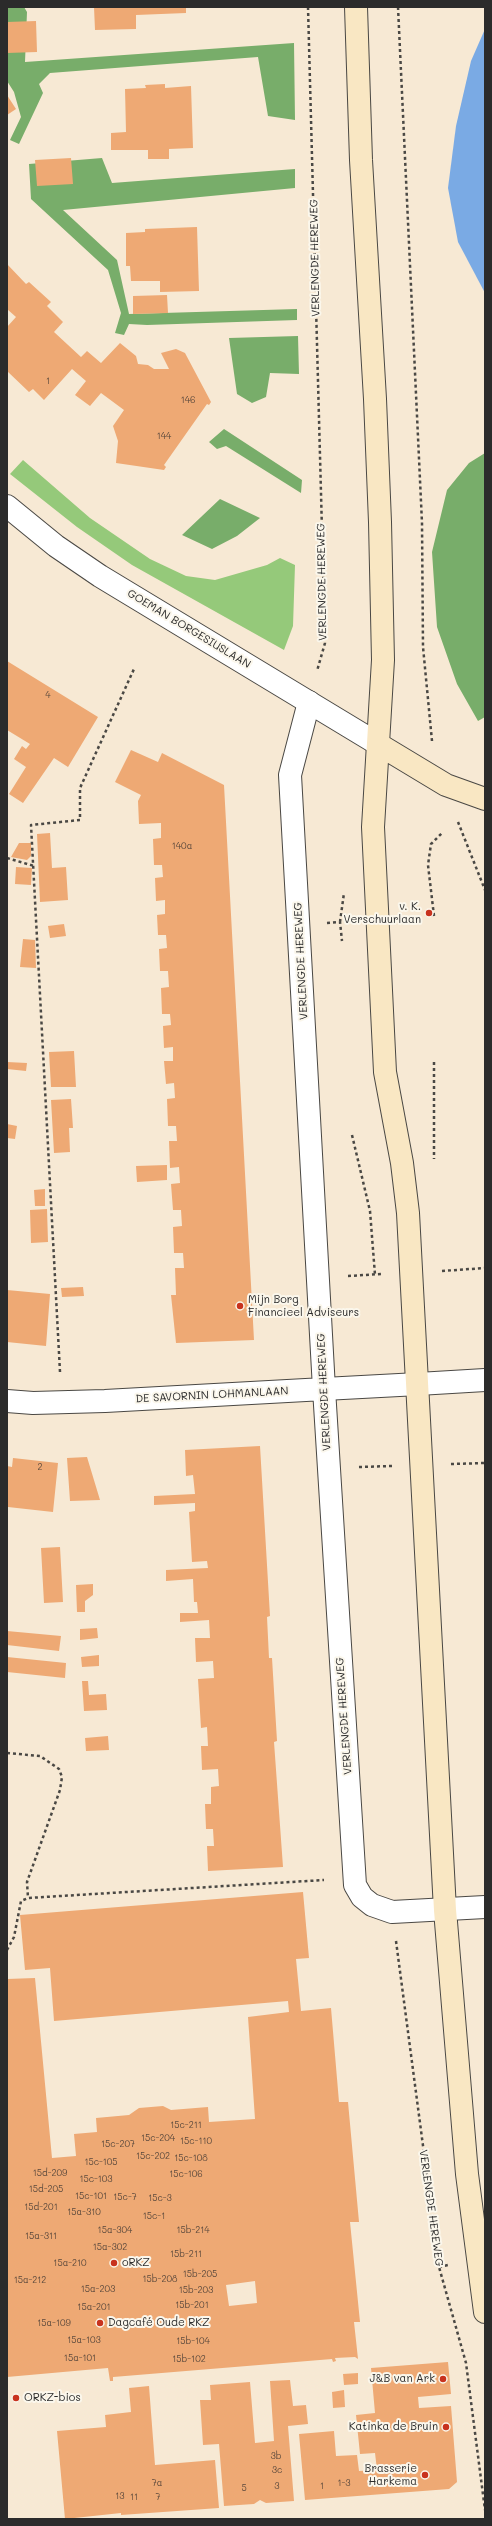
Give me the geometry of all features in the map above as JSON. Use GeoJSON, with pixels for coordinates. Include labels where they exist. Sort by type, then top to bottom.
{"type":"FeatureCollection","features":[{"type":"Feature","properties":{"kind":"main road"},"geometry":{"type":"LineString","coordinates":[[356,7],[361,160],[380,515],[383,660],[373,827],[385,1072],[402,1163],[408,1213],[446,1910],[467,2174],[482,2261],[485,2312]]}},
{"type":"Feature","properties":{"kind":"main road"},"geometry":{"type":"LineString","coordinates":[[378,744],[446,785],[485,798]]}},
{"type":"Feature","properties":{"kind":"street","name":"GOEMAN BORGESIUSLAAN"},"geometry":{"type":"LineString","coordinates":[[7,506],[56,546],[100,576],[378,744]]}},
{"type":"Feature","properties":{"kind":"street","name":"VERLENGDE HEREWEG"},"geometry":{"type":"LineString","coordinates":[[309,702],[290,775],[324,1389],[354,1879],[362,1897],[378,1908],[392,1912],[485,1907]]}},
{"type":"Feature","properties":{"kind":"street","name":"DE SAVORNIN LOHMANLAAN"},"geometry":{"type":"LineString","coordinates":[[7,1401],[33,1404],[485,1380]]}},
{"type":"Feature","properties":{"kind":"path","name":"VERLENGDE HEREWEG"},"geometry":{"type":"LineString","coordinates":[[308,7],[325,643],[309,702]]}},
{"type":"Feature","properties":{"kind":"path"},"geometry":{"type":"LineString","coordinates":[[398,7],[421,515],[425,685],[432,740],[460,830],[485,890]]}},
{"type":"Feature","properties":{"kind":"path"},"geometry":{"type":"LineString","coordinates":[[61,1402],[31,825],[80,820],[80,788],[134,669]]}},
{"type":"Feature","properties":{"kind":"path"},"geometry":{"type":"LineString","coordinates":[[434,916],[428,865],[431,844],[443,832]]}},
{"type":"Feature","properties":{"kind":"path"},"geometry":{"type":"LineString","coordinates":[[7,858],[34,866]]}},
{"type":"Feature","properties":{"kind":"path"},"geometry":{"type":"LineString","coordinates":[[352,1135],[370,1211],[375,1275]]}},
{"type":"Feature","properties":{"kind":"path"},"geometry":{"type":"LineString","coordinates":[[7,1753],[40,1756],[59,1769],[62,1777],[60,1790],[27,1882],[28,1898]]}},
{"type":"Feature","properties":{"kind":"path"},"geometry":{"type":"LineString","coordinates":[[7,1950],[14,1937],[20,1901],[28,1898],[354,1879]]}},
{"type":"Feature","properties":{"kind":"path","name":"VERLENGDE HEREWEG"},"geometry":{"type":"LineString","coordinates":[[378,1908],[390,1924],[396,1939],[439,2267],[466,2363],[485,2510]]}},
{"type":"Feature","properties":{"kind":"green space"},"geometry":{"type":"Polygon","coordinates":[[[7,7],[24,7],[27,12],[25,62],[294,43],[295,120],[268,116],[258,57],[50,73],[39,84],[43,93],[19,144],[10,140],[21,117],[14,92],[7,81],[7,7]]]}},
{"type":"Feature","properties":{"kind":"green space"},"geometry":{"type":"Polygon","coordinates":[[[102,158],[112,183],[295,169],[295,188],[63,210],[117,260],[129,314],[297,309],[297,320],[147,325],[129,324],[124,335],[115,333],[121,313],[108,270],[31,199],[29,164],[102,158]]]}},
{"type":"Feature","properties":{"kind":"green space"},"geometry":{"type":"Polygon","coordinates":[[[298,336],[299,374],[270,373],[266,397],[252,403],[237,394],[229,338],[298,336]]]}},
{"type":"Feature","properties":{"kind":"green space"},"geometry":{"type":"Polygon","coordinates":[[[224,429],[302,480],[301,493],[226,446],[217,449],[209,442],[224,429]]]}},
{"type":"Feature","properties":{"kind":"green space"},"geometry":{"type":"Polygon","coordinates":[[[485,453],[485,717],[478,721],[457,684],[437,627],[432,552],[447,490],[469,463],[485,453]]]}},
{"type":"Feature","properties":{"kind":"green space"},"geometry":{"type":"Polygon","coordinates":[[[23,460],[90,518],[150,559],[186,576],[215,580],[267,565],[280,558],[295,565],[293,626],[284,650],[132,565],[77,527],[10,474],[23,460]]]}},
{"type":"Feature","properties":{"kind":"green space"},"geometry":{"type":"Polygon","coordinates":[[[220,499],[260,518],[237,536],[212,549],[182,535],[220,499]]]}},
{"type":"Feature","properties":{"kind":"water"},"geometry":{"type":"Polygon","coordinates":[[[485,29],[485,293],[458,242],[448,188],[456,126],[471,61],[485,29]]]}},
{"type":"Feature","properties":{"kind":"building"},"geometry":{"type":"Polygon","coordinates":[[[94,7],[186,7],[186,13],[136,15],[136,29],[95,30],[94,7]]]}},
{"type":"Feature","properties":{"kind":"building"},"geometry":{"type":"Polygon","coordinates":[[[36,21],[37,52],[7,53],[7,22],[36,21]]]}},
{"type":"Feature","properties":{"kind":"building"},"geometry":{"type":"Polygon","coordinates":[[[165,84],[165,88],[191,86],[193,148],[169,149],[169,159],[148,159],[148,150],[111,150],[111,133],[126,132],[125,89],[146,88],[145,85],[165,84]]]}},
{"type":"Feature","properties":{"kind":"building"},"geometry":{"type":"Polygon","coordinates":[[[7,95],[16,109],[7,115],[7,95]]]}},
{"type":"Feature","properties":{"kind":"building"},"geometry":{"type":"Polygon","coordinates":[[[71,158],[73,184],[37,186],[35,160],[71,158]]]}},
{"type":"Feature","properties":{"kind":"building"},"geometry":{"type":"Polygon","coordinates":[[[197,227],[199,291],[160,292],[160,281],[131,281],[130,266],[126,266],[126,233],[145,232],[145,229],[197,227]]]}},
{"type":"Feature","properties":{"kind":"building"},"geometry":{"type":"Polygon","coordinates":[[[7,264],[26,284],[29,282],[51,302],[47,306],[63,322],[54,332],[81,357],[87,351],[101,363],[120,343],[136,356],[138,364],[148,365],[154,369],[169,369],[161,353],[176,349],[185,353],[211,402],[209,405],[207,404],[164,465],[166,467],[164,470],[116,463],[118,441],[113,426],[124,410],[101,393],[90,406],[75,395],[86,381],[72,369],[44,400],[33,389],[29,392],[7,371],[7,327],[16,317],[7,309],[7,264]]]}},
{"type":"Feature","properties":{"kind":"building"},"geometry":{"type":"Polygon","coordinates":[[[167,295],[168,313],[133,314],[133,296],[167,295]]]}},
{"type":"Feature","properties":{"kind":"building"},"geometry":{"type":"Polygon","coordinates":[[[7,661],[98,717],[68,767],[54,758],[23,803],[9,794],[26,767],[14,759],[22,746],[26,749],[30,744],[7,730],[7,661]]]}},
{"type":"Feature","properties":{"kind":"building"},"geometry":{"type":"Polygon","coordinates":[[[131,750],[158,762],[162,753],[224,785],[254,1340],[176,1343],[171,1295],[176,1295],[175,1268],[184,1268],[183,1253],[174,1253],[173,1227],[182,1226],[181,1210],[173,1210],[171,1184],[180,1183],[179,1167],[170,1168],[169,1141],[177,1141],[176,1126],[168,1126],[167,1099],[175,1098],[174,1083],[166,1084],[164,1061],[173,1061],[173,1047],[164,1048],[163,1026],[171,1025],[170,1014],[162,1014],[161,988],[169,987],[168,971],[160,971],[159,949],[167,948],[166,935],[158,935],[157,915],[165,914],[165,900],[156,901],[155,878],[163,877],[162,865],[154,865],[153,839],[161,838],[161,823],[139,824],[138,801],[141,795],[115,782],[131,750]]]}},
{"type":"Feature","properties":{"kind":"building"},"geometry":{"type":"Polygon","coordinates":[[[50,833],[52,868],[66,867],[68,900],[40,902],[37,834],[50,833]]]}},
{"type":"Feature","properties":{"kind":"building"},"geometry":{"type":"Polygon","coordinates":[[[19,843],[31,843],[31,856],[27,860],[11,857],[19,843]]]}},
{"type":"Feature","properties":{"kind":"building"},"geometry":{"type":"Polygon","coordinates":[[[16,867],[32,868],[31,885],[15,884],[16,867]]]}},
{"type":"Feature","properties":{"kind":"building"},"geometry":{"type":"Polygon","coordinates":[[[64,924],[66,936],[50,938],[48,926],[64,924]]]}},
{"type":"Feature","properties":{"kind":"building"},"geometry":{"type":"Polygon","coordinates":[[[23,939],[35,940],[36,968],[20,967],[23,939]]]}},
{"type":"Feature","properties":{"kind":"building"},"geometry":{"type":"Polygon","coordinates":[[[74,1051],[76,1087],[51,1087],[49,1052],[74,1051]]]}},
{"type":"Feature","properties":{"kind":"building"},"geometry":{"type":"Polygon","coordinates":[[[7,1062],[27,1063],[26,1071],[7,1069],[7,1062]]]}},
{"type":"Feature","properties":{"kind":"building"},"geometry":{"type":"Polygon","coordinates":[[[71,1099],[73,1128],[69,1128],[70,1152],[54,1153],[51,1100],[71,1099]]]}},
{"type":"Feature","properties":{"kind":"building"},"geometry":{"type":"Polygon","coordinates":[[[7,1124],[17,1126],[15,1139],[7,1138],[7,1124]]]}},
{"type":"Feature","properties":{"kind":"building"},"geometry":{"type":"Polygon","coordinates":[[[167,1165],[167,1180],[137,1182],[136,1166],[167,1165]]]}},
{"type":"Feature","properties":{"kind":"building"},"geometry":{"type":"Polygon","coordinates":[[[45,1189],[45,1206],[35,1206],[34,1190],[45,1189]]]}},
{"type":"Feature","properties":{"kind":"building"},"geometry":{"type":"Polygon","coordinates":[[[47,1209],[48,1242],[31,1243],[30,1210],[47,1209]]]}},
{"type":"Feature","properties":{"kind":"building"},"geometry":{"type":"Polygon","coordinates":[[[83,1287],[84,1296],[62,1297],[61,1288],[83,1287]]]}},
{"type":"Feature","properties":{"kind":"building"},"geometry":{"type":"Polygon","coordinates":[[[7,1290],[50,1294],[46,1346],[7,1342],[7,1290]]]}},
{"type":"Feature","properties":{"kind":"building"},"geometry":{"type":"Polygon","coordinates":[[[260,1446],[270,1616],[267,1617],[269,1658],[272,1658],[277,1741],[274,1742],[283,1867],[208,1871],[207,1846],[214,1846],[213,1829],[206,1829],[205,1804],[211,1804],[211,1787],[219,1786],[218,1769],[202,1770],[201,1746],[208,1746],[207,1727],[201,1728],[198,1679],[214,1678],[213,1661],[196,1662],[195,1638],[210,1638],[209,1620],[180,1622],[180,1613],[198,1613],[197,1602],[194,1602],[193,1579],[166,1581],[166,1570],[208,1568],[207,1561],[192,1562],[189,1512],[195,1511],[195,1503],[154,1505],[154,1496],[195,1494],[193,1475],[186,1476],[185,1450],[260,1446]]]}},
{"type":"Feature","properties":{"kind":"building"},"geometry":{"type":"Polygon","coordinates":[[[87,1457],[100,1500],[70,1501],[67,1458],[87,1457]]]}},
{"type":"Feature","properties":{"kind":"building"},"geometry":{"type":"Polygon","coordinates":[[[13,1458],[58,1463],[53,1512],[8,1507],[7,1511],[7,1466],[12,1467],[13,1458]]]}},
{"type":"Feature","properties":{"kind":"building"},"geometry":{"type":"Polygon","coordinates":[[[60,1547],[63,1602],[44,1603],[41,1548],[60,1547]]]}},
{"type":"Feature","properties":{"kind":"building"},"geometry":{"type":"Polygon","coordinates":[[[93,1584],[93,1595],[85,1601],[85,1612],[77,1612],[76,1585],[93,1584]]]}},
{"type":"Feature","properties":{"kind":"building"},"geometry":{"type":"Polygon","coordinates":[[[97,1628],[98,1638],[80,1640],[80,1629],[97,1628]]]}},
{"type":"Feature","properties":{"kind":"building"},"geometry":{"type":"Polygon","coordinates":[[[7,1631],[61,1636],[59,1651],[7,1645],[7,1631]]]}},
{"type":"Feature","properties":{"kind":"building"},"geometry":{"type":"Polygon","coordinates":[[[99,1655],[99,1666],[82,1667],[81,1657],[99,1655]]]}},
{"type":"Feature","properties":{"kind":"building"},"geometry":{"type":"Polygon","coordinates":[[[7,1657],[66,1663],[65,1678],[7,1672],[7,1657]]]}},
{"type":"Feature","properties":{"kind":"building"},"geometry":{"type":"Polygon","coordinates":[[[82,1681],[88,1681],[89,1695],[106,1694],[107,1710],[84,1711],[82,1681]]]}},
{"type":"Feature","properties":{"kind":"building"},"geometry":{"type":"Polygon","coordinates":[[[108,1736],[109,1750],[86,1751],[85,1738],[108,1736]]]}},
{"type":"Feature","properties":{"kind":"building"},"geometry":{"type":"Polygon","coordinates":[[[303,1892],[309,1958],[296,1959],[301,2011],[331,2008],[339,2102],[348,2102],[359,2222],[350,2222],[360,2322],[354,2322],[358,2359],[355,2357],[335,2358],[336,2361],[333,2362],[332,2359],[113,2377],[113,2381],[110,2381],[108,2368],[7,2377],[7,1979],[35,1978],[52,2158],[76,2156],[74,2134],[97,2132],[96,2118],[129,2115],[139,2108],[163,2106],[171,2110],[208,2107],[209,2122],[255,2119],[248,2017],[289,2012],[288,2001],[54,2021],[50,1968],[25,1970],[20,1915],[303,1892]],[[255,2281],[226,2285],[229,2306],[257,2303],[255,2281]]]}},
{"type":"Feature","properties":{"kind":"building"},"geometry":{"type":"Polygon","coordinates":[[[448,2362],[451,2394],[418,2397],[419,2408],[451,2406],[457,2482],[449,2489],[305,2500],[299,2434],[334,2431],[336,2456],[357,2455],[359,2471],[377,2470],[375,2453],[360,2454],[356,2415],[375,2413],[371,2368],[448,2362]]]}},
{"type":"Feature","properties":{"kind":"building"},"geometry":{"type":"Polygon","coordinates":[[[358,2373],[358,2384],[344,2385],[343,2374],[358,2373]]]}},
{"type":"Feature","properties":{"kind":"building"},"geometry":{"type":"Polygon","coordinates":[[[290,2380],[293,2406],[306,2405],[308,2424],[288,2426],[294,2501],[266,2503],[260,2500],[254,2504],[224,2506],[219,2444],[203,2445],[200,2400],[211,2400],[210,2385],[250,2382],[255,2443],[274,2441],[270,2381],[290,2380]]]}},
{"type":"Feature","properties":{"kind":"building"},"geometry":{"type":"Polygon","coordinates":[[[149,2386],[155,2465],[215,2460],[219,2508],[121,2515],[121,2513],[65,2519],[57,2431],[106,2427],[105,2415],[131,2412],[129,2388],[149,2386]]]}},
{"type":"Feature","properties":{"kind":"building"},"geometry":{"type":"Polygon","coordinates":[[[344,2390],[345,2407],[333,2408],[332,2392],[344,2390]]]}},
{"type":"Feature","properties":{"kind":"place","name":"v. K. Verschuurlaan"},"geometry":{"type":"Point","coordinates":[429,913]}},
{"type":"Feature","properties":{"kind":"place","name":"Mijn Borg Financieel Adviseurs"},"geometry":{"type":"Point","coordinates":[240,1306]}},
{"type":"Feature","properties":{"kind":"place","name":"oRKZ"},"geometry":{"type":"Point","coordinates":[114,2263]}},
{"type":"Feature","properties":{"kind":"place","name":"Dagcafé Oude RKZ"},"geometry":{"type":"Point","coordinates":[100,2323]}},
{"type":"Feature","properties":{"kind":"place","name":"J&B van Ark"},"geometry":{"type":"Point","coordinates":[443,2379]}},
{"type":"Feature","properties":{"kind":"place","name":"ORKZ-bios"},"geometry":{"type":"Point","coordinates":[16,2398]}},
{"type":"Feature","properties":{"kind":"place","name":"Katinka de Bruin"},"geometry":{"type":"Point","coordinates":[446,2427]}},
{"type":"Feature","properties":{"kind":"place","name":"Brasserie Harkema"},"geometry":{"type":"Point","coordinates":[425,2475]}}]}
